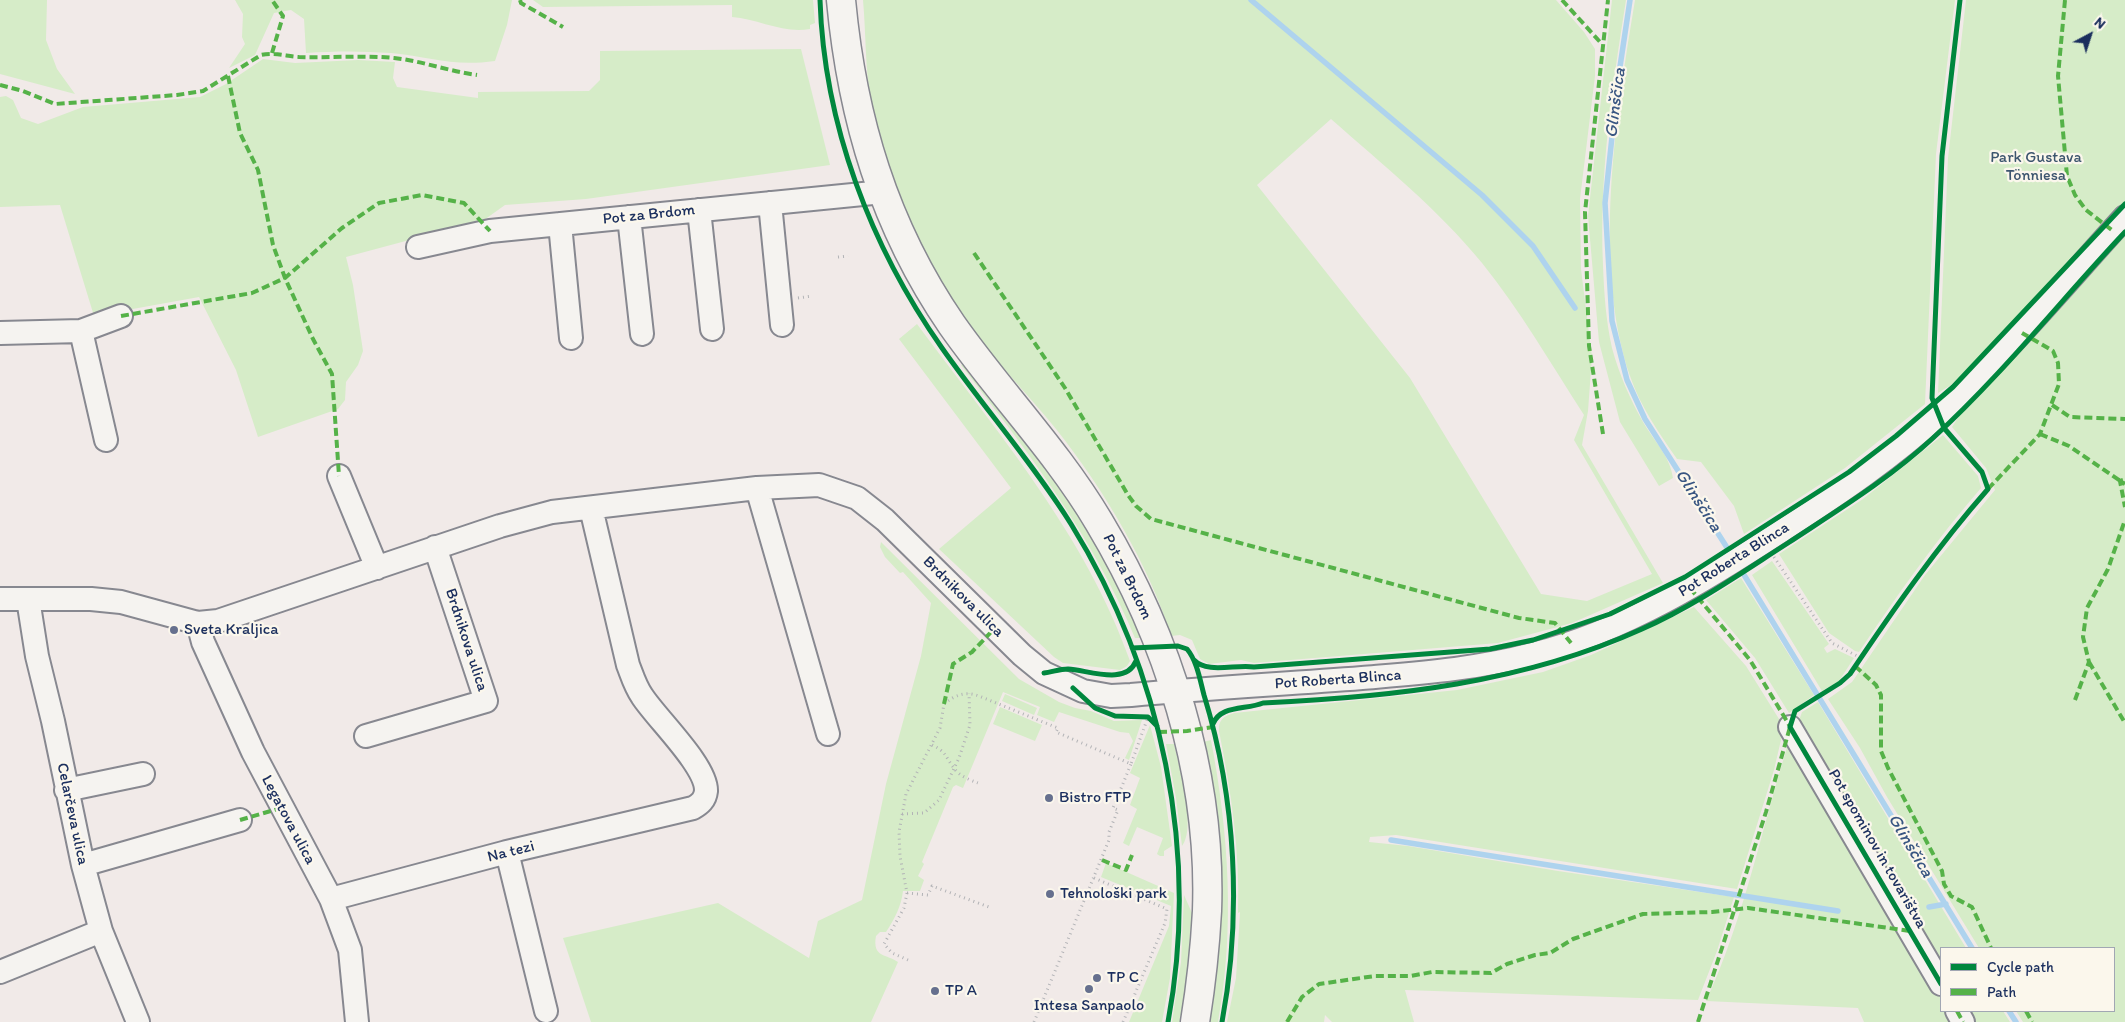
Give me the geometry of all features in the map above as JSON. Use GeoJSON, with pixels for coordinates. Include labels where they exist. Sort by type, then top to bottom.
{"type":"FeatureCollection","features":[{"type":"Feature","properties":{"kind":"main road","name":"Pot za Brdom"},"geometry":{"type":"LineString","coordinates":[[841,0],[850,74],[859,121],[882,192],[919,270],[951,324],[1047,444],[1099,521],[1135,588],[1176,691],[1195,773],[1201,810],[1206,870],[1207,908],[1203,969],[1195,1022]]}},
{"type":"Feature","properties":{"kind":"street","name":"Pot za Brdom"},"geometry":{"type":"LineString","coordinates":[[418,247],[490,231],[882,192]]}},
{"type":"Feature","properties":{"kind":"street"},"geometry":{"type":"LineString","coordinates":[[770,203],[782,325]]}},
{"type":"Feature","properties":{"kind":"street"},"geometry":{"type":"LineString","coordinates":[[699,210],[712,329]]}},
{"type":"Feature","properties":{"kind":"street"},"geometry":{"type":"LineString","coordinates":[[629,216],[642,334]]}},
{"type":"Feature","properties":{"kind":"street","name":"Pot Roberta Blinca"},"geometry":{"type":"LineString","coordinates":[[1176,691],[1420,673],[1477,666],[1532,655],[1571,643],[1662,604],[1723,569],[1844,490],[1895,453],[1939,416],[2022,333],[2125,217]]}},
{"type":"Feature","properties":{"kind":"street"},"geometry":{"type":"LineString","coordinates":[[560,224],[571,338]]}},
{"type":"Feature","properties":{"kind":"street"},"geometry":{"type":"LineString","coordinates":[[0,333],[82,331],[121,316]]}},
{"type":"Feature","properties":{"kind":"street"},"geometry":{"type":"LineString","coordinates":[[82,331],[106,440]]}},
{"type":"Feature","properties":{"kind":"street"},"geometry":{"type":"LineString","coordinates":[[339,476],[378,568]]}},
{"type":"Feature","properties":{"kind":"street","name":"Brdnikova ulica"},"geometry":{"type":"LineString","coordinates":[[0,599],[91,599],[121,602],[198,623],[218,620],[378,568],[435,547],[552,512],[757,488],[819,485],[857,498],[885,520],[1030,662],[1062,683],[1083,691],[1111,696],[1176,691]]}},
{"type":"Feature","properties":{"kind":"street"},"geometry":{"type":"LineString","coordinates":[[757,488],[828,734]]}},
{"type":"Feature","properties":{"kind":"street","name":"Na tezi"},"geometry":{"type":"LineString","coordinates":[[330,899],[507,852],[693,808],[705,797],[704,780],[678,741],[642,696],[634,682],[628,665],[591,508]]}},
{"type":"Feature","properties":{"kind":"street","name":"Brdnikova ulica"},"geometry":{"type":"LineString","coordinates":[[366,736],[486,701],[435,547]]}},
{"type":"Feature","properties":{"kind":"street","name":"Celarčeva ulica"},"geometry":{"type":"LineString","coordinates":[[28,599],[37,656],[53,721],[83,866],[101,931],[138,1022]]}},
{"type":"Feature","properties":{"kind":"street","name":"Legatova ulica"},"geometry":{"type":"LineString","coordinates":[[198,623],[203,642],[253,752],[330,899],[350,950],[357,1022]]}},
{"type":"Feature","properties":{"kind":"street","name":"Pot spominov in tovarištva"},"geometry":{"type":"LineString","coordinates":[[1790,726],[1940,982]]}},
{"type":"Feature","properties":{"kind":"street"},"geometry":{"type":"LineString","coordinates":[[66,790],[143,774]]}},
{"type":"Feature","properties":{"kind":"street"},"geometry":{"type":"LineString","coordinates":[[83,866],[240,820]]}},
{"type":"Feature","properties":{"kind":"street"},"geometry":{"type":"LineString","coordinates":[[507,852],[546,1011]]}},
{"type":"Feature","properties":{"kind":"street"},"geometry":{"type":"LineString","coordinates":[[0,972],[101,931]]}},
{"type":"Feature","properties":{"kind":"path"},"geometry":{"type":"LineString","coordinates":[[838,257],[848,256]]}},
{"type":"Feature","properties":{"kind":"path"},"geometry":{"type":"LineString","coordinates":[[1758,546],[1832,643],[1861,658]]}},
{"type":"Feature","properties":{"kind":"path"},"geometry":{"type":"LineString","coordinates":[[902,814],[916,815],[939,800],[954,769],[970,725],[969,693]]}},
{"type":"Feature","properties":{"kind":"path"},"geometry":{"type":"LineString","coordinates":[[908,960],[892,953],[884,944],[904,908],[908,893],[900,856],[899,832],[910,785],[940,728],[944,704],[958,695],[969,693],[1058,728],[1056,732],[1131,764]]}},
{"type":"Feature","properties":{"kind":"path"},"geometry":{"type":"LineString","coordinates":[[1034,1022],[1080,918],[1118,810],[1113,808],[1148,717]]}},
{"type":"Feature","properties":{"kind":"path"},"geometry":{"type":"LineString","coordinates":[[932,745],[942,750],[949,758],[954,769],[966,778],[978,783]]}},
{"type":"Feature","properties":{"kind":"path"},"geometry":{"type":"LineString","coordinates":[[1094,878],[1166,909],[1164,923],[1123,1022]]}},
{"type":"Feature","properties":{"kind":"path"},"geometry":{"type":"LineString","coordinates":[[908,893],[928,895],[932,886],[988,907]]}},
{"type":"Feature","properties":{"kind":"green space"},"geometry":{"type":"Polygon","coordinates":[[[0,0],[47,0],[46,40],[57,69],[75,94],[0,74],[0,0]]]}},
{"type":"Feature","properties":{"kind":"green space"},"geometry":{"type":"Polygon","coordinates":[[[235,0],[512,0],[507,25],[495,61],[467,63],[370,52],[306,53],[304,19],[291,10],[274,13],[255,55],[229,68],[245,44],[242,37],[243,14],[235,0]]]}},
{"type":"Feature","properties":{"kind":"green space"},"geometry":{"type":"Polygon","coordinates":[[[533,0],[813,0],[815,23],[810,25],[810,29],[790,30],[732,17],[732,5],[543,7],[533,0]]]}},
{"type":"Feature","properties":{"kind":"green space"},"geometry":{"type":"Polygon","coordinates":[[[863,0],[1556,0],[1584,32],[1595,49],[1595,76],[1580,199],[1581,269],[1592,357],[1588,411],[1582,445],[1663,583],[1572,623],[1498,643],[1254,663],[1241,660],[1209,664],[1200,659],[1192,640],[1180,635],[1171,636],[1162,609],[1137,555],[1091,476],[1056,429],[969,325],[922,246],[897,190],[878,132],[869,89],[863,0]],[[1331,119],[1257,185],[1410,378],[1541,594],[1587,601],[1652,574],[1574,440],[1584,415],[1509,299],[1482,263],[1447,224],[1410,188],[1331,119]]]}},
{"type":"Feature","properties":{"kind":"green space"},"geometry":{"type":"Polygon","coordinates":[[[1612,0],[1626,0],[1608,132],[1603,198],[1603,275],[1608,328],[1621,377],[1629,395],[1647,429],[1669,463],[1673,478],[1659,486],[1620,422],[1599,342],[1588,216],[1612,0]]]}},
{"type":"Feature","properties":{"kind":"green space"},"geometry":{"type":"Polygon","coordinates":[[[1635,0],[1955,0],[1936,154],[1925,404],[1845,468],[1744,534],[1734,506],[1701,462],[1677,459],[1657,429],[1634,387],[1619,332],[1612,286],[1610,238],[1611,189],[1621,92],[1635,0]]]}},
{"type":"Feature","properties":{"kind":"green space","name":"Park Gustava Tönniesa"},"geometry":{"type":"Polygon","coordinates":[[[1966,0],[2125,0],[2125,202],[1993,343],[1951,385],[1938,393],[1948,158],[1966,0]]]}},
{"type":"Feature","properties":{"kind":"green space"},"geometry":{"type":"Polygon","coordinates":[[[801,49],[830,165],[586,199],[505,205],[484,220],[346,257],[353,285],[363,351],[358,365],[346,382],[345,400],[338,409],[258,437],[236,370],[199,297],[94,316],[60,205],[0,207],[0,97],[6,96],[13,100],[21,118],[38,124],[83,107],[200,97],[226,84],[263,59],[295,63],[358,60],[395,62],[393,78],[397,87],[478,98],[478,92],[589,91],[600,80],[600,51],[801,49]]]}},
{"type":"Feature","properties":{"kind":"green space"},"geometry":{"type":"Polygon","coordinates":[[[2125,235],[2125,1022],[2023,1022],[2017,1012],[2115,1012],[2115,947],[1978,947],[1887,797],[1860,748],[1828,699],[1852,682],[1925,575],[1995,490],[1986,468],[1952,427],[1963,410],[2040,331],[2125,235]]]}},
{"type":"Feature","properties":{"kind":"green space"},"geometry":{"type":"Polygon","coordinates":[[[917,324],[1008,444],[1064,527],[1089,570],[1111,615],[1130,661],[1127,666],[1120,670],[1063,663],[1054,657],[939,549],[1011,488],[899,339],[917,324]]]}},
{"type":"Feature","properties":{"kind":"green space"},"geometry":{"type":"Polygon","coordinates":[[[963,364],[1067,497],[1097,545],[1126,602],[1141,638],[1135,638],[1118,600],[1079,529],[1035,463],[961,365],[963,364]]]}},
{"type":"Feature","properties":{"kind":"green space"},"geometry":{"type":"Polygon","coordinates":[[[1943,435],[1978,476],[1981,488],[1917,568],[1859,652],[1855,651],[1829,633],[1779,554],[1863,499],[1943,435]]]}},
{"type":"Feature","properties":{"kind":"green space"},"geometry":{"type":"Polygon","coordinates":[[[881,542],[1019,679],[1059,702],[1091,711],[1114,721],[1142,720],[1129,760],[1125,758],[1133,741],[1129,733],[1120,732],[1059,712],[1054,722],[1037,715],[1040,707],[1003,692],[963,788],[956,785],[953,787],[922,862],[924,864],[918,876],[924,880],[920,891],[903,891],[895,917],[886,932],[880,932],[876,936],[875,943],[878,952],[898,962],[871,1022],[591,1022],[563,938],[718,903],[809,958],[818,921],[862,900],[886,784],[921,656],[931,603],[903,572],[900,573],[885,557],[880,547],[881,542]]]}},
{"type":"Feature","properties":{"kind":"green space"},"geometry":{"type":"Polygon","coordinates":[[[1772,561],[1829,644],[1824,648],[1827,653],[1835,649],[1854,658],[1839,681],[1822,691],[1752,575],[1772,561]]]}},
{"type":"Feature","properties":{"kind":"green space"},"geometry":{"type":"Polygon","coordinates":[[[1741,578],[1814,695],[1789,713],[1755,658],[1706,600],[1741,578]]]}},
{"type":"Feature","properties":{"kind":"green space"},"geometry":{"type":"Polygon","coordinates":[[[1694,607],[1746,666],[1784,727],[1774,770],[1737,889],[1396,835],[1370,837],[1369,842],[1408,846],[1558,871],[1734,897],[1717,951],[1698,1000],[1405,990],[1414,1022],[1332,1022],[1325,1015],[1324,1022],[1227,1022],[1236,978],[1240,912],[1238,913],[1238,867],[1234,821],[1219,731],[1222,719],[1234,713],[1457,690],[1543,672],[1591,655],[1694,607]]]}},
{"type":"Feature","properties":{"kind":"green space"},"geometry":{"type":"Polygon","coordinates":[[[1005,694],[1037,708],[1034,715],[1002,701],[1005,694]]]}},
{"type":"Feature","properties":{"kind":"green space"},"geometry":{"type":"Polygon","coordinates":[[[1818,702],[1965,947],[1940,947],[1940,970],[1797,726],[1802,712],[1818,702]]]}},
{"type":"Feature","properties":{"kind":"green space"},"geometry":{"type":"Polygon","coordinates":[[[1000,707],[1042,725],[1035,741],[993,724],[1000,707]]]}},
{"type":"Feature","properties":{"kind":"green space"},"geometry":{"type":"Polygon","coordinates":[[[1150,725],[1161,767],[1172,846],[1164,851],[1164,856],[1157,854],[1163,838],[1137,827],[1129,846],[1123,843],[1137,809],[1130,805],[1140,778],[1130,773],[1150,725]]]}},
{"type":"Feature","properties":{"kind":"green space"},"geometry":{"type":"Polygon","coordinates":[[[1790,738],[1940,994],[1940,1012],[1951,1012],[1957,1022],[1864,1022],[1858,1008],[1706,1001],[1732,937],[1790,738]]]}},
{"type":"Feature","properties":{"kind":"green space"},"geometry":{"type":"Polygon","coordinates":[[[1211,740],[1222,810],[1228,881],[1227,952],[1218,1022],[1209,1022],[1219,951],[1220,869],[1203,742],[1211,740]]]}},
{"type":"Feature","properties":{"kind":"green space"},"geometry":{"type":"Polygon","coordinates":[[[1166,744],[1174,744],[1186,796],[1188,826],[1182,846],[1176,798],[1166,744]]]}},
{"type":"Feature","properties":{"kind":"green space"},"geometry":{"type":"Polygon","coordinates":[[[1106,863],[1174,893],[1170,978],[1162,1022],[1129,1022],[1169,926],[1171,906],[1101,877],[1106,863]]]}},
{"type":"Feature","properties":{"kind":"green space"},"geometry":{"type":"Polygon","coordinates":[[[1184,895],[1192,913],[1188,978],[1180,1022],[1172,1022],[1181,962],[1184,895]]]}},
{"type":"Feature","properties":{"kind":"green space"},"geometry":{"type":"Polygon","coordinates":[[[1965,1012],[2004,1012],[2010,1022],[1971,1022],[1965,1012]]]}},
{"type":"Feature","properties":{"kind":"waterway","name":"Glinščica"},"geometry":{"type":"LineString","coordinates":[[1251,0],[1482,195],[1533,246],[1575,308]]}},
{"type":"Feature","properties":{"kind":"waterway","name":"Glinščica"},"geometry":{"type":"LineString","coordinates":[[1630,0],[1618,80],[1605,203],[1612,321],[1627,380],[1645,419],[1733,557]]}},
{"type":"Feature","properties":{"kind":"waterway","name":"Glinščica"},"geometry":{"type":"LineString","coordinates":[[1738,565],[1971,947]]}},
{"type":"Feature","properties":{"kind":"waterway"},"geometry":{"type":"LineString","coordinates":[[1391,840],[1838,911]]}},
{"type":"Feature","properties":{"kind":"waterway"},"geometry":{"type":"LineString","coordinates":[[1929,907],[1946,904]]}},
{"type":"Feature","properties":{"kind":"waterway","name":"Glinščica"},"geometry":{"type":"LineString","coordinates":[[2010,1012],[2016,1022]]}},
{"type":"Feature","properties":{"kind":"marked path"},"geometry":{"type":"LineString","coordinates":[[272,0],[283,16],[272,53]]}},
{"type":"Feature","properties":{"kind":"marked path"},"geometry":{"type":"LineString","coordinates":[[520,0],[521,3],[563,27]]}},
{"type":"Feature","properties":{"kind":"marked path"},"geometry":{"type":"LineString","coordinates":[[1562,0],[1601,43]]}},
{"type":"Feature","properties":{"kind":"marked path"},"geometry":{"type":"LineString","coordinates":[[1603,434],[1589,346],[1585,212],[1608,0]]}},
{"type":"Feature","properties":{"kind":"marked path"},"geometry":{"type":"LineString","coordinates":[[2065,0],[2058,76],[2067,176],[2075,195],[2086,210],[2113,231]]}},
{"type":"Feature","properties":{"kind":"marked path"},"geometry":{"type":"LineString","coordinates":[[0,85],[23,91],[55,104],[177,95],[203,91],[261,55],[270,54],[299,57],[394,58],[477,75]]}},
{"type":"Feature","properties":{"kind":"marked path"},"geometry":{"type":"LineString","coordinates":[[228,76],[240,133],[258,170],[273,245],[285,278],[313,339],[332,374],[339,476]]}},
{"type":"Feature","properties":{"kind":"marked path"},"geometry":{"type":"LineString","coordinates":[[121,316],[252,293],[285,278],[342,228],[379,203],[422,195],[464,203],[490,231]]}},
{"type":"Feature","properties":{"kind":"marked path"},"geometry":{"type":"LineString","coordinates":[[974,253],[1065,388],[1128,495],[1136,506],[1151,519],[1519,618],[1555,623],[1571,643]]}},
{"type":"Feature","properties":{"kind":"marked path"},"geometry":{"type":"LineString","coordinates":[[1988,489],[2040,434],[2059,384],[2058,363],[2053,351],[2022,333]]}},
{"type":"Feature","properties":{"kind":"marked path"},"geometry":{"type":"LineString","coordinates":[[2052,405],[2070,417],[2125,419]]}},
{"type":"Feature","properties":{"kind":"marked path"},"geometry":{"type":"LineString","coordinates":[[2040,434],[2069,446],[2125,484]]}},
{"type":"Feature","properties":{"kind":"marked path"},"geometry":{"type":"LineString","coordinates":[[2123,480],[2120,481],[2125,507]]}},
{"type":"Feature","properties":{"kind":"marked path"},"geometry":{"type":"LineString","coordinates":[[2075,700],[2089,662],[2083,637],[2087,608],[2108,569],[2125,520]]}},
{"type":"Feature","properties":{"kind":"marked path"},"geometry":{"type":"LineString","coordinates":[[1690,588],[1750,660],[1791,728]]}},
{"type":"Feature","properties":{"kind":"marked path"},"geometry":{"type":"LineString","coordinates":[[944,704],[953,664],[972,652],[995,628]]}},
{"type":"Feature","properties":{"kind":"marked path"},"geometry":{"type":"LineString","coordinates":[[2089,662],[2125,723]]}},
{"type":"Feature","properties":{"kind":"marked path"},"geometry":{"type":"LineString","coordinates":[[1855,666],[1876,685],[1881,695],[1881,751],[1888,768],[1942,871],[1944,884],[1951,896],[1972,907],[1991,947]]}},
{"type":"Feature","properties":{"kind":"marked path"},"geometry":{"type":"LineString","coordinates":[[1159,732],[1187,731],[1213,727]]}},
{"type":"Feature","properties":{"kind":"marked path"},"geometry":{"type":"LineString","coordinates":[[1698,1022],[1766,812],[1790,727]]}},
{"type":"Feature","properties":{"kind":"marked path"},"geometry":{"type":"LineString","coordinates":[[240,820],[281,808]]}},
{"type":"Feature","properties":{"kind":"marked path"},"geometry":{"type":"LineString","coordinates":[[1102,860],[1126,870],[1132,855]]}},
{"type":"Feature","properties":{"kind":"marked path"},"geometry":{"type":"LineString","coordinates":[[1287,1022],[1302,997],[1319,984],[1375,976],[1411,976],[1432,972],[1491,973],[1507,964],[1535,955],[1550,953],[1573,939],[1643,914],[1712,912],[1748,908],[1910,931]]}},
{"type":"Feature","properties":{"kind":"marked path"},"geometry":{"type":"LineString","coordinates":[[1958,1012],[1963,1022]]}},
{"type":"Feature","properties":{"kind":"marked path"},"geometry":{"type":"LineString","coordinates":[[2027,1012],[2032,1022]]}},
{"type":"Feature","properties":{"kind":"cycle path"},"geometry":{"type":"LineString","coordinates":[[820,0],[823,47],[831,93],[856,183],[873,226],[894,269],[942,348],[1040,479],[1071,524],[1103,581],[1129,640],[1150,701],[1166,764],[1175,828],[1179,893],[1177,958],[1168,1022]]}},
{"type":"Feature","properties":{"kind":"cycle path"},"geometry":{"type":"LineString","coordinates":[[1940,982],[1790,727],[1795,711],[1840,683],[1850,674],[1916,579],[1988,489],[1982,472],[1944,428],[1932,398],[1942,156],[1960,0]]}},
{"type":"Feature","properties":{"kind":"cycle path"},"geometry":{"type":"LineString","coordinates":[[1194,660],[1206,667],[1214,668],[1254,667],[1490,649],[1533,640],[1610,614],[1685,577],[1849,472],[1896,436],[1953,387],[2125,204]]}},
{"type":"Feature","properties":{"kind":"cycle path"},"geometry":{"type":"LineString","coordinates":[[1213,724],[1216,718],[1227,711],[1263,703],[1409,691],[1504,675],[1597,647],[1642,629],[1699,600],[1881,481],[1916,453],[1983,389],[2125,232]]}},
{"type":"Feature","properties":{"kind":"cycle path"},"geometry":{"type":"LineString","coordinates":[[1132,648],[1178,646],[1187,649],[1198,671],[1215,735],[1229,816],[1234,899],[1232,940],[1222,1022]]}},
{"type":"Feature","properties":{"kind":"cycle path"},"geometry":{"type":"LineString","coordinates":[[1044,673],[1068,669],[1115,675],[1131,669],[1136,661]]}},
{"type":"Feature","properties":{"kind":"cycle path"},"geometry":{"type":"LineString","coordinates":[[1073,688],[1095,708],[1115,716],[1148,717],[1157,726]]}},
{"type":"Feature","properties":{"kind":"place","name":"Sveta Kraljica"},"geometry":{"type":"Point","coordinates":[174,630]}},
{"type":"Feature","properties":{"kind":"place","name":"Bistro FTP"},"geometry":{"type":"Point","coordinates":[1049,798]}},
{"type":"Feature","properties":{"kind":"place","name":"Tehnološki park"},"geometry":{"type":"Point","coordinates":[1050,894]}},
{"type":"Feature","properties":{"kind":"place","name":"TP C"},"geometry":{"type":"Point","coordinates":[1097,978]}},
{"type":"Feature","properties":{"kind":"place","name":"Intesa Sanpaolo"},"geometry":{"type":"Point","coordinates":[1089,989]}},
{"type":"Feature","properties":{"kind":"place","name":"TP A"},"geometry":{"type":"Point","coordinates":[935,991]}}]}
